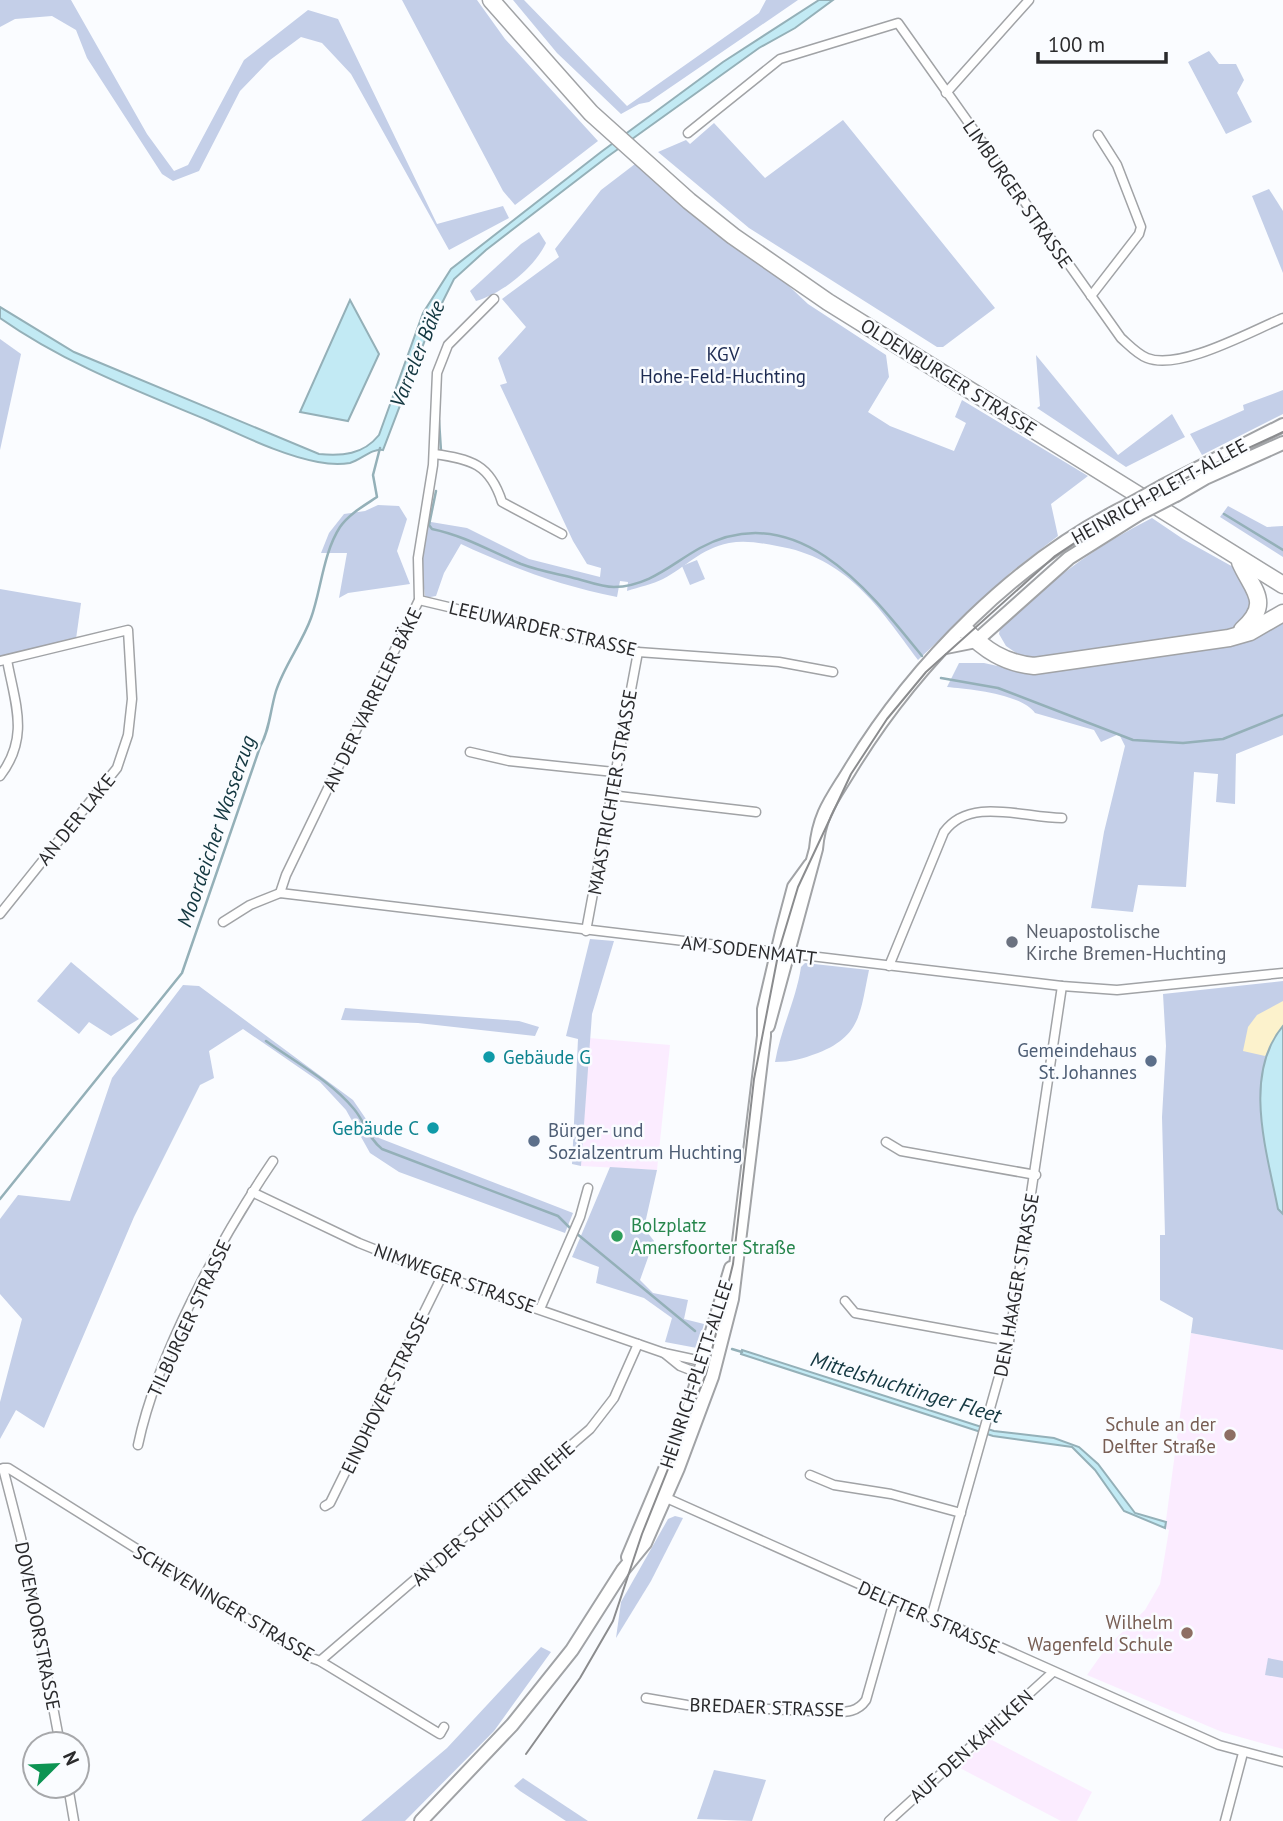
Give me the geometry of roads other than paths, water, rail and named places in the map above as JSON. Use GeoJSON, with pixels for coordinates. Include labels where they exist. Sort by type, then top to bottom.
{"type":"FeatureCollection","features":[{"type":"Feature","properties":{"kind":"highway"},"geometry":{"type":"LineString","coordinates":[[491,0],[573,95],[611,125]]}},
{"type":"Feature","properties":{"kind":"highway"},"geometry":{"type":"LineString","coordinates":[[504,0],[611,125]]}},
{"type":"Feature","properties":{"kind":"highway","name":"OLDENBURGER STRASSE"},"geometry":{"type":"LineString","coordinates":[[611,125],[733,236],[804,286],[1283,585]]}},
{"type":"Feature","properties":{"kind":"highway","name":"OLDENBURGER STRASSE"},"geometry":{"type":"LineString","coordinates":[[646,158],[835,295],[1283,573]]}},
{"type":"Feature","properties":{"kind":"highway"},"geometry":{"type":"LineString","coordinates":[[1235,637],[1253,618],[1258,603],[1255,586],[1237,557]]}},
{"type":"Feature","properties":{"kind":"highway"},"geometry":{"type":"LineString","coordinates":[[964,629],[976,641],[1005,660],[1034,666],[1235,637],[1283,613]]}},
{"type":"Feature","properties":{"kind":"main road","name":"HEINRICH-PLETT-ALLEE"},"geometry":{"type":"LineString","coordinates":[[421,1821],[496,1744],[548,1682],[592,1621],[623,1570],[645,1543],[732,1299],[764,1036],[775,1006],[781,954],[816,849],[819,822],[866,743],[904,689],[964,629],[1055,550],[1163,486],[1283,425]]}},
{"type":"Feature","properties":{"kind":"main road","name":"HEINRICH-PLETT-ALLEE"},"geometry":{"type":"LineString","coordinates":[[976,641],[1069,558],[1139,514],[1205,478],[1283,443]]}},
{"type":"Feature","properties":{"kind":"main road"},"geometry":{"type":"LineString","coordinates":[[946,647],[976,641]]}},
{"type":"Feature","properties":{"kind":"main road","name":"HEINRICH-PLETT-ALLEE"},"geometry":{"type":"LineString","coordinates":[[707,1374],[705,1360],[724,1284],[736,1254]]}},
{"type":"Feature","properties":{"kind":"street"},"geometry":{"type":"LineString","coordinates":[[946,93],[1029,0]]}},
{"type":"Feature","properties":{"kind":"street","name":"LIMBURGER STRASSE"},"geometry":{"type":"LineString","coordinates":[[688,133],[780,58],[898,23],[1121,338],[1147,358],[1161,361],[1189,356],[1283,318]]}},
{"type":"Feature","properties":{"kind":"street"},"geometry":{"type":"LineString","coordinates":[[1091,296],[1139,234],[1141,227],[1117,165],[1098,135]]}},
{"type":"Feature","properties":{"kind":"street","name":"AN DER VARRELER BÄKE"},"geometry":{"type":"LineString","coordinates":[[280,893],[288,871],[419,600],[418,558],[434,454],[435,389],[441,356],[464,327],[494,299]]}},
{"type":"Feature","properties":{"kind":"street"},"geometry":{"type":"LineString","coordinates":[[434,454],[475,463],[497,486],[502,502],[562,534]]}},
{"type":"Feature","properties":{"kind":"street","name":"LEEUWARDER STRASSE"},"geometry":{"type":"LineString","coordinates":[[419,600],[638,652],[779,662],[834,672]]}},
{"type":"Feature","properties":{"kind":"street","name":"AN DER LAKE"},"geometry":{"type":"LineString","coordinates":[[0,914],[117,768],[128,735],[132,699],[128,630],[3,661]]}},
{"type":"Feature","properties":{"kind":"street","name":"MAASTRICHTER STRASSE"},"geometry":{"type":"LineString","coordinates":[[586,931],[638,652]]}},
{"type":"Feature","properties":{"kind":"street"},"geometry":{"type":"LineString","coordinates":[[0,776],[13,760],[20,727],[3,661]]}},
{"type":"Feature","properties":{"kind":"street"},"geometry":{"type":"LineString","coordinates":[[470,752],[495,759],[614,772]]}},
{"type":"Feature","properties":{"kind":"street"},"geometry":{"type":"LineString","coordinates":[[610,795],[756,812]]}},
{"type":"Feature","properties":{"kind":"street"},"geometry":{"type":"LineString","coordinates":[[889,966],[944,832],[951,823],[967,813],[982,811],[1062,818]]}},
{"type":"Feature","properties":{"kind":"street","name":"AM SODENMATT"},"geometry":{"type":"LineString","coordinates":[[223,922],[250,905],[280,893],[1062,986],[1117,990],[1283,973]]}},
{"type":"Feature","properties":{"kind":"street","name":"DEN HAAGER STRASSE"},"geometry":{"type":"LineString","coordinates":[[931,1618],[1009,1341],[1036,1175],[1062,986]]}},
{"type":"Feature","properties":{"kind":"street"},"geometry":{"type":"LineString","coordinates":[[886,1142],[901,1151],[1036,1175]]}},
{"type":"Feature","properties":{"kind":"street","name":"TILBURGER STRASSE"},"geometry":{"type":"LineString","coordinates":[[138,1445],[144,1416],[204,1277],[252,1192],[273,1161]]}},
{"type":"Feature","properties":{"kind":"street"},"geometry":{"type":"LineString","coordinates":[[540,1309],[580,1217],[588,1188]]}},
{"type":"Feature","properties":{"kind":"street","name":"NIMWEGER STRASSE"},"geometry":{"type":"LineString","coordinates":[[252,1192],[359,1243],[443,1276],[664,1353],[707,1374]]}},
{"type":"Feature","properties":{"kind":"street","name":"EINDHOVER STRASSE"},"geometry":{"type":"LineString","coordinates":[[325,1506],[330,1503],[443,1276]]}},
{"type":"Feature","properties":{"kind":"street"},"geometry":{"type":"LineString","coordinates":[[845,1301],[855,1313],[1009,1341]]}},
{"type":"Feature","properties":{"kind":"street","name":"AN DER SCHÜTTENRIEHE"},"geometry":{"type":"LineString","coordinates":[[320,1661],[590,1429],[614,1398],[638,1344]]}},
{"type":"Feature","properties":{"kind":"street","name":"NIMWEGER STRASSE"},"geometry":{"type":"LineString","coordinates":[[664,1353],[705,1360]]}},
{"type":"Feature","properties":{"kind":"street","name":"SCHEVENINGER STRASSE"},"geometry":{"type":"LineString","coordinates":[[3,1468],[8,1468],[262,1628],[439,1734],[444,1727]]}},
{"type":"Feature","properties":{"kind":"street","name":"DOVEMOORSTRASSE"},"geometry":{"type":"LineString","coordinates":[[3,1468],[21,1538],[57,1730]]}},
{"type":"Feature","properties":{"kind":"street"},"geometry":{"type":"LineString","coordinates":[[810,1475],[834,1485],[891,1494],[961,1513]]}},
{"type":"Feature","properties":{"kind":"street","name":"DELFTER STRASSE"},"geometry":{"type":"LineString","coordinates":[[661,1495],[1215,1744],[1283,1762]]}},
{"type":"Feature","properties":{"kind":"street","name":"BREDAER STRASSE"},"geometry":{"type":"LineString","coordinates":[[646,1698],[698,1706],[830,1712],[850,1712],[861,1708],[866,1700],[894,1601]]}},
{"type":"Feature","properties":{"kind":"street","name":"AUF DEN KAHLKEN"},"geometry":{"type":"LineString","coordinates":[[889,1821],[1053,1672]]}},
{"type":"Feature","properties":{"kind":"street"},"geometry":{"type":"LineString","coordinates":[[1225,1821],[1243,1753]]}},
{"type":"Feature","properties":{"kind":"street"},"geometry":{"type":"LineString","coordinates":[[70,1800],[74,1821]]}},
{"type":"Feature","properties":{"kind":"water","name":"Varreler Bäke"},"geometry":{"type":"Polygon","coordinates":[[[819,0],[833,0],[795,28],[759,48],[607,157],[486,250],[454,279],[430,327],[383,450],[350,463],[318,462],[261,444],[100,375],[49,349],[0,318],[0,307],[74,352],[319,454],[352,453],[366,447],[379,435],[423,313],[451,269],[601,152],[723,62],[819,0]]]}},
{"type":"Feature","properties":{"kind":"water"},"geometry":{"type":"Polygon","coordinates":[[[350,300],[379,354],[348,421],[300,412],[350,300]]]}},
{"type":"Feature","properties":{"kind":"water"},"geometry":{"type":"Polygon","coordinates":[[[1283,1026],[1283,1214],[1278,1209],[1264,1139],[1260,1090],[1263,1067],[1283,1026]]]}},
{"type":"Feature","properties":{"kind":"water"},"geometry":{"type":"Polygon","coordinates":[[[742,1350],[994,1431],[1054,1438],[1079,1447],[1098,1464],[1135,1513],[1166,1522],[1165,1528],[1124,1511],[1095,1470],[1072,1447],[993,1436],[741,1354],[742,1350]]]}},
{"type":"Feature","properties":{"kind":"waterway"},"geometry":{"type":"LineString","coordinates":[[439,420],[441,451]]}},
{"type":"Feature","properties":{"kind":"waterway","name":"Moordeicher Wasserzug"},"geometry":{"type":"LineString","coordinates":[[0,1199],[182,973],[266,733],[276,691],[311,618],[334,537],[344,522],[377,497],[373,475],[380,448]]}},
{"type":"Feature","properties":{"kind":"waterway"},"geometry":{"type":"LineString","coordinates":[[436,491],[429,525],[432,529],[528,566],[605,586],[639,583],[700,548],[735,535],[768,534],[798,542],[827,558],[854,579],[922,656]]}},
{"type":"Feature","properties":{"kind":"waterway"},"geometry":{"type":"LineString","coordinates":[[1224,514],[1283,550]]}},
{"type":"Feature","properties":{"kind":"waterway"},"geometry":{"type":"LineString","coordinates":[[941,678],[998,688],[1133,740],[1183,743],[1223,739],[1283,715]]}},
{"type":"Feature","properties":{"kind":"waterway","name":"Mittelshuchtinger Fleet"},"geometry":{"type":"LineString","coordinates":[[266,1041],[345,1099],[382,1149],[558,1216],[571,1229]]}},
{"type":"Feature","properties":{"kind":"waterway","name":"Mittelshuchtinger Fleet"},"geometry":{"type":"LineString","coordinates":[[576,1233],[695,1331]]}},
{"type":"Feature","properties":{"kind":"waterway","name":"Mittelshuchtinger Fleet"},"geometry":{"type":"LineString","coordinates":[[732,1349],[742,1352]]}},
{"type":"Feature","properties":{"kind":"tram line"},"geometry":{"type":"LineString","coordinates":[[526,1754],[580,1678],[613,1621],[642,1534],[706,1374],[733,1264],[754,1079],[779,950],[798,887],[851,774],[887,719],[926,672],[1055,556],[1109,520],[1199,471],[1283,432]]}},
{"type":"Feature","properties":{"kind":"place","name":"Neuapostolische Kirche Bremen-Huchting"},"geometry":{"type":"Point","coordinates":[1012,942]}},
{"type":"Feature","properties":{"kind":"place","name":"Gebäude G"},"geometry":{"type":"Point","coordinates":[489,1057]}},
{"type":"Feature","properties":{"kind":"place","name":"Gemeindehaus St. Johannes"},"geometry":{"type":"Point","coordinates":[1151,1061]}},
{"type":"Feature","properties":{"kind":"place","name":"Gebäude C"},"geometry":{"type":"Point","coordinates":[433,1128]}},
{"type":"Feature","properties":{"kind":"place","name":"Bürger- und Sozialzentrum Huchting"},"geometry":{"type":"Point","coordinates":[534,1141]}},
{"type":"Feature","properties":{"kind":"place","name":"Bolzplatz Amersfoorter Straße"},"geometry":{"type":"Point","coordinates":[617,1236]}},
{"type":"Feature","properties":{"kind":"place","name":"Schule an der Delfter Straße"},"geometry":{"type":"Point","coordinates":[1230,1435]}},
{"type":"Feature","properties":{"kind":"place","name":"Wilhelm Wagenfeld Schule"},"geometry":{"type":"Point","coordinates":[1187,1633]}},
{"type":"Feature","properties":{"kind":"park label","name":"KGV Hohe-Feld-Huchting"},"geometry":{"type":"Point","coordinates":[723,365]}}]}
